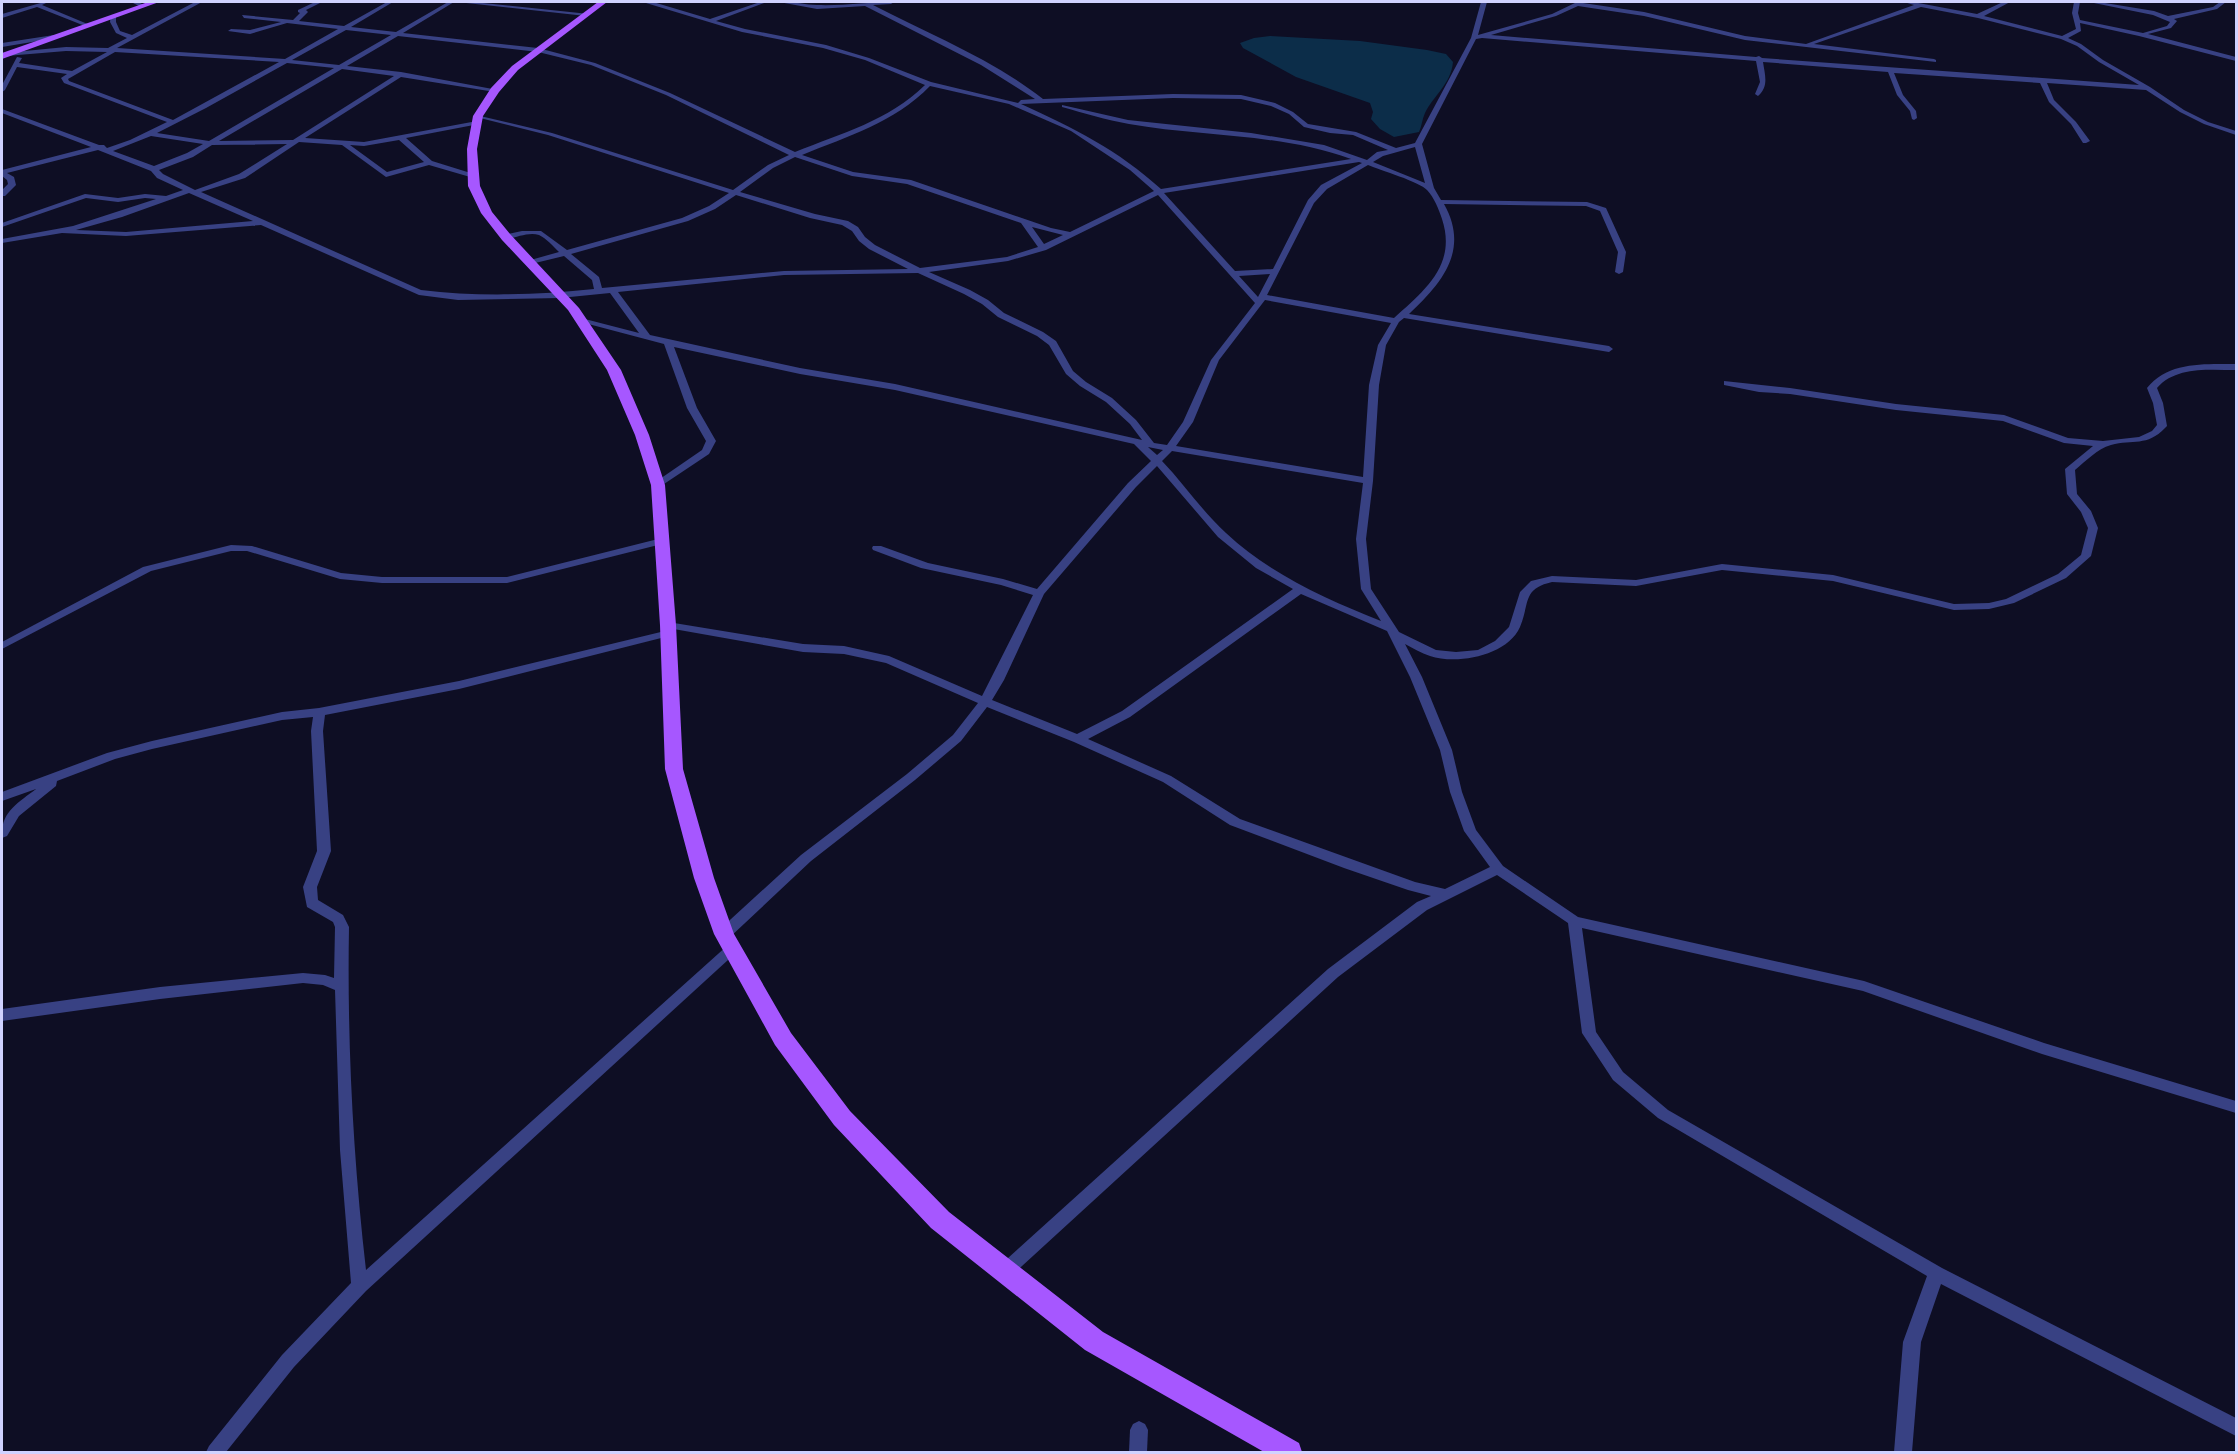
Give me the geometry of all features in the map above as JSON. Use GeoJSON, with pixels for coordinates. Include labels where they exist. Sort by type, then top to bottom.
{"type":"FeatureCollection","features":[{"type":"Feature","properties":{"kind":"main road"},"geometry":{"type":"LineString","coordinates":[[3,51],[54,37],[139,4],[155,2]]}},
{"type":"Feature","properties":{"kind":"main road"},"geometry":{"type":"LineString","coordinates":[[603,2],[515,68],[495,90],[478,120],[472,149],[474,186],[487,213],[506,237],[573,308],[614,370],[642,435],[658,485],[668,629],[674,769],[704,878],[728,942],[783,1039],[842,1118],[940,1220],[1094,1341],[1289,1452]]}},
{"type":"Feature","properties":{"kind":"street"},"geometry":{"type":"LineString","coordinates":[[2,16],[47,2]]}},
{"type":"Feature","properties":{"kind":"street"},"geometry":{"type":"LineString","coordinates":[[173,122],[66,82],[64,78],[131,37],[199,2]]}},
{"type":"Feature","properties":{"kind":"street"},"geometry":{"type":"LineString","coordinates":[[231,30],[264,30],[291,21],[305,12],[300,11],[319,2]]}},
{"type":"Feature","properties":{"kind":"street"},"geometry":{"type":"LineString","coordinates":[[2,172],[105,149],[151,134],[204,107],[390,2]]}},
{"type":"Feature","properties":{"kind":"street"},"geometry":{"type":"LineString","coordinates":[[154,169],[182,159],[451,2]]}},
{"type":"Feature","properties":{"kind":"street"},"geometry":{"type":"LineString","coordinates":[[460,2],[586,14]]}},
{"type":"Feature","properties":{"kind":"street"},"geometry":{"type":"LineString","coordinates":[[648,2],[744,32],[824,46],[867,59],[929,84],[1029,108],[1083,135],[1133,168],[1159,192],[1233,274],[1260,300],[1609,349]]}},
{"type":"Feature","properties":{"kind":"street"},"geometry":{"type":"LineString","coordinates":[[708,21],[764,2]]}},
{"type":"Feature","properties":{"kind":"street"},"geometry":{"type":"LineString","coordinates":[[782,2],[818,7],[891,2]]}},
{"type":"Feature","properties":{"kind":"street"},"geometry":{"type":"LineString","coordinates":[[1484,2],[1478,37],[1418,144],[1431,188],[1450,231],[1448,257],[1429,291],[1399,318],[1382,345],[1374,385],[1368,481],[1361,538],[1366,589],[1393,632],[1416,677],[1446,750],[1456,792],[1470,831],[1498,869],[1574,921],[1864,986],[2042,1048],[2236,1107]]}},
{"type":"Feature","properties":{"kind":"street"},"geometry":{"type":"LineString","coordinates":[[1907,2],[1923,3],[2063,38],[2079,45],[2196,119],[2236,133]]}},
{"type":"Feature","properties":{"kind":"street"},"geometry":{"type":"LineString","coordinates":[[1978,16],[2007,2]]}},
{"type":"Feature","properties":{"kind":"street"},"geometry":{"type":"LineString","coordinates":[[2063,38],[2079,30],[2075,13],[2077,2]]}},
{"type":"Feature","properties":{"kind":"street"},"geometry":{"type":"LineString","coordinates":[[2092,2],[2174,21],[2169,27],[2160,31],[2139,34]]}},
{"type":"Feature","properties":{"kind":"street"},"geometry":{"type":"LineString","coordinates":[[2169,18],[2214,9],[2223,2]]}},
{"type":"Feature","properties":{"kind":"street"},"geometry":{"type":"LineString","coordinates":[[866,3],[983,64],[1045,102],[1128,122],[1308,144],[1362,164],[1388,170],[1431,188]]}},
{"type":"Feature","properties":{"kind":"street"},"geometry":{"type":"LineString","coordinates":[[1478,37],[1554,15],[1579,3],[1644,14],[1745,38],[1934,61]]}},
{"type":"Feature","properties":{"kind":"street"},"geometry":{"type":"LineString","coordinates":[[1805,45],[1923,3]]}},
{"type":"Feature","properties":{"kind":"street"},"geometry":{"type":"LineString","coordinates":[[37,5],[87,25]]}},
{"type":"Feature","properties":{"kind":"street"},"geometry":{"type":"LineString","coordinates":[[113,16],[118,32],[131,37]]}},
{"type":"Feature","properties":{"kind":"street"},"geometry":{"type":"LineString","coordinates":[[244,16],[538,50],[593,64],[628,77],[796,155],[852,174],[908,182],[1025,223],[1072,235]]}},
{"type":"Feature","properties":{"kind":"street"},"geometry":{"type":"LineString","coordinates":[[2078,21],[2236,59]]}},
{"type":"Feature","properties":{"kind":"street"},"geometry":{"type":"LineString","coordinates":[[1478,37],[2043,82],[2148,88]]}},
{"type":"Feature","properties":{"kind":"street"},"geometry":{"type":"LineString","coordinates":[[1736,41],[1745,38]]}},
{"type":"Feature","properties":{"kind":"street"},"geometry":{"type":"LineString","coordinates":[[3,51],[21,54],[65,49],[198,53],[401,74],[495,90]]}},
{"type":"Feature","properties":{"kind":"street"},"geometry":{"type":"LineString","coordinates":[[1726,56],[1729,49]]}},
{"type":"Feature","properties":{"kind":"street"},"geometry":{"type":"LineString","coordinates":[[2,90],[21,54]]}},
{"type":"Feature","properties":{"kind":"street"},"geometry":{"type":"LineString","coordinates":[[1758,94],[1763,82],[1760,58]]}},
{"type":"Feature","properties":{"kind":"street"},"geometry":{"type":"LineString","coordinates":[[17,65],[74,73]]}},
{"type":"Feature","properties":{"kind":"street"},"geometry":{"type":"LineString","coordinates":[[1890,70],[1900,95],[1913,111],[1914,118]]}},
{"type":"Feature","properties":{"kind":"street"},"geometry":{"type":"LineString","coordinates":[[2,241],[65,232],[104,222],[169,198],[242,176],[401,74]]}},
{"type":"Feature","properties":{"kind":"street"},"geometry":{"type":"LineString","coordinates":[[2043,82],[2051,101],[2074,123],[2086,141]]}},
{"type":"Feature","properties":{"kind":"street"},"geometry":{"type":"LineString","coordinates":[[530,263],[567,254],[635,232],[683,221],[702,213],[735,193],[758,174],[796,155],[852,134],[903,107],[929,84]]}},
{"type":"Feature","properties":{"kind":"street"},"geometry":{"type":"LineString","coordinates":[[1011,102],[1173,96],[1241,97],[1273,104],[1291,113],[1306,126],[1354,133],[1395,150]]}},
{"type":"Feature","properties":{"kind":"street"},"geometry":{"type":"LineString","coordinates":[[2,111],[154,169],[160,176],[259,223],[419,292],[459,297],[560,295],[784,273],[919,271],[975,265],[1008,259],[1043,248],[1123,207],[1159,192],[1362,164]]}},
{"type":"Feature","properties":{"kind":"street"},"geometry":{"type":"LineString","coordinates":[[2,121],[16,117]]}},
{"type":"Feature","properties":{"kind":"street"},"geometry":{"type":"LineString","coordinates":[[151,134],[210,143],[246,144],[296,141],[345,145],[399,137],[478,120],[550,134],[754,197],[784,209],[845,223],[855,229],[861,239],[872,247],[967,292],[985,302],[1001,315],[1053,343],[1070,372],[1083,384],[1109,400],[1133,422],[1151,445]]}},
{"type":"Feature","properties":{"kind":"street"},"geometry":{"type":"LineString","coordinates":[[399,137],[429,163],[474,177]]}},
{"type":"Feature","properties":{"kind":"street"},"geometry":{"type":"LineString","coordinates":[[215,1452],[288,1360],[360,1286],[728,942],[806,858],[911,777],[957,738],[985,702],[998,680],[1039,593],[1132,485],[1169,448],[1188,422],[1215,360],[1260,300],[1311,202],[1324,187],[1380,154],[1418,144]]}},
{"type":"Feature","properties":{"kind":"street"},"geometry":{"type":"LineString","coordinates":[[345,145],[386,175],[429,163]]}},
{"type":"Feature","properties":{"kind":"street"},"geometry":{"type":"LineString","coordinates":[[2,172],[10,179],[12,185],[2,194]]}},
{"type":"Feature","properties":{"kind":"street"},"geometry":{"type":"LineString","coordinates":[[1399,174],[1426,172]]}},
{"type":"Feature","properties":{"kind":"street"},"geometry":{"type":"LineString","coordinates":[[2,225],[85,196],[110,200],[145,196],[169,198]]}},
{"type":"Feature","properties":{"kind":"street"},"geometry":{"type":"LineString","coordinates":[[1439,202],[1577,204],[1597,207],[1603,210],[1622,252],[1619,272]]}},
{"type":"Feature","properties":{"kind":"street"},"geometry":{"type":"LineString","coordinates":[[2,219],[28,217]]}},
{"type":"Feature","properties":{"kind":"street"},"geometry":{"type":"LineString","coordinates":[[65,232],[126,234],[259,223]]}},
{"type":"Feature","properties":{"kind":"street"},"geometry":{"type":"LineString","coordinates":[[1025,223],[1043,248]]}},
{"type":"Feature","properties":{"kind":"street"},"geometry":{"type":"LineString","coordinates":[[506,237],[522,233],[541,233],[596,279],[599,291]]}},
{"type":"Feature","properties":{"kind":"street"},"geometry":{"type":"LineString","coordinates":[[1233,274],[1276,271]]}},
{"type":"Feature","properties":{"kind":"street"},"geometry":{"type":"LineString","coordinates":[[613,291],[647,337]]}},
{"type":"Feature","properties":{"kind":"street"},"geometry":{"type":"LineString","coordinates":[[581,321],[800,371],[894,387],[1136,442],[1368,481]]}},
{"type":"Feature","properties":{"kind":"street"},"geometry":{"type":"LineString","coordinates":[[658,485],[706,452],[711,441],[692,408],[668,342]]}},
{"type":"Feature","properties":{"kind":"street"},"geometry":{"type":"LineString","coordinates":[[1727,383],[1896,407],[2004,418],[2067,441],[2102,444],[2134,441],[2155,435],[2162,426],[2158,403],[2152,388],[2157,380],[2168,373],[2236,367]]}},
{"type":"Feature","properties":{"kind":"street"},"geometry":{"type":"LineString","coordinates":[[1136,442],[1158,460],[1222,534],[1254,561],[1316,598],[1393,632],[1433,653],[1456,656],[1481,653],[1499,642],[1515,628],[1524,594],[1535,583],[1552,579],[1635,583],[1722,567],[1833,578],[1954,607],[1989,606],[2010,601],[2062,576],[2086,556],[2093,528],[2086,511],[2072,494],[2070,469],[2102,444]]}},
{"type":"Feature","properties":{"kind":"street"},"geometry":{"type":"LineString","coordinates":[[2,646],[147,568],[231,548],[249,548],[340,576],[382,580],[507,580],[662,541]]}},
{"type":"Feature","properties":{"kind":"street"},"geometry":{"type":"LineString","coordinates":[[877,548],[925,566],[1003,582],[1039,593]]}},
{"type":"Feature","properties":{"kind":"street"},"geometry":{"type":"LineString","coordinates":[[1078,739],[1126,714],[1301,589]]}},
{"type":"Feature","properties":{"kind":"street"},"geometry":{"type":"LineString","coordinates":[[2,797],[111,756],[152,745],[282,716],[319,712],[459,685],[668,629],[761,642],[844,650],[888,660],[1078,739],[1167,779],[1235,822],[1413,887],[1445,894]]}},
{"type":"Feature","properties":{"kind":"street"},"geometry":{"type":"LineString","coordinates":[[319,712],[317,731],[324,851],[310,887],[312,903],[338,919],[342,927],[341,987],[354,1245],[360,1286]]}},
{"type":"Feature","properties":{"kind":"street"},"geometry":{"type":"LineString","coordinates":[[2,833],[14,813],[63,775]]}},
{"type":"Feature","properties":{"kind":"street"},"geometry":{"type":"LineString","coordinates":[[1004,1272],[1333,973],[1422,906],[1498,869]]}},
{"type":"Feature","properties":{"kind":"street"},"geometry":{"type":"LineString","coordinates":[[1574,921],[1589,1033],[1618,1076],[1663,1114],[1936,1273],[2236,1427]]}},
{"type":"Feature","properties":{"kind":"street"},"geometry":{"type":"LineString","coordinates":[[2,1015],[160,993],[303,978],[325,980],[341,987]]}},
{"type":"Feature","properties":{"kind":"street"},"geometry":{"type":"LineString","coordinates":[[1903,1452],[1912,1342],[1936,1273]]}},
{"type":"Feature","properties":{"kind":"street"},"geometry":{"type":"LineString","coordinates":[[1138,1452],[1139,1430]]}},
{"type":"Feature","properties":{"kind":"water"},"geometry":{"type":"Polygon","coordinates":[[[1270,36],[1360,41],[1427,50],[1446,54],[1453,62],[1452,70],[1446,83],[1425,113],[1419,132],[1394,137],[1380,129],[1371,119],[1373,112],[1370,103],[1296,77],[1243,48],[1240,43],[1270,36]]]}}]}
